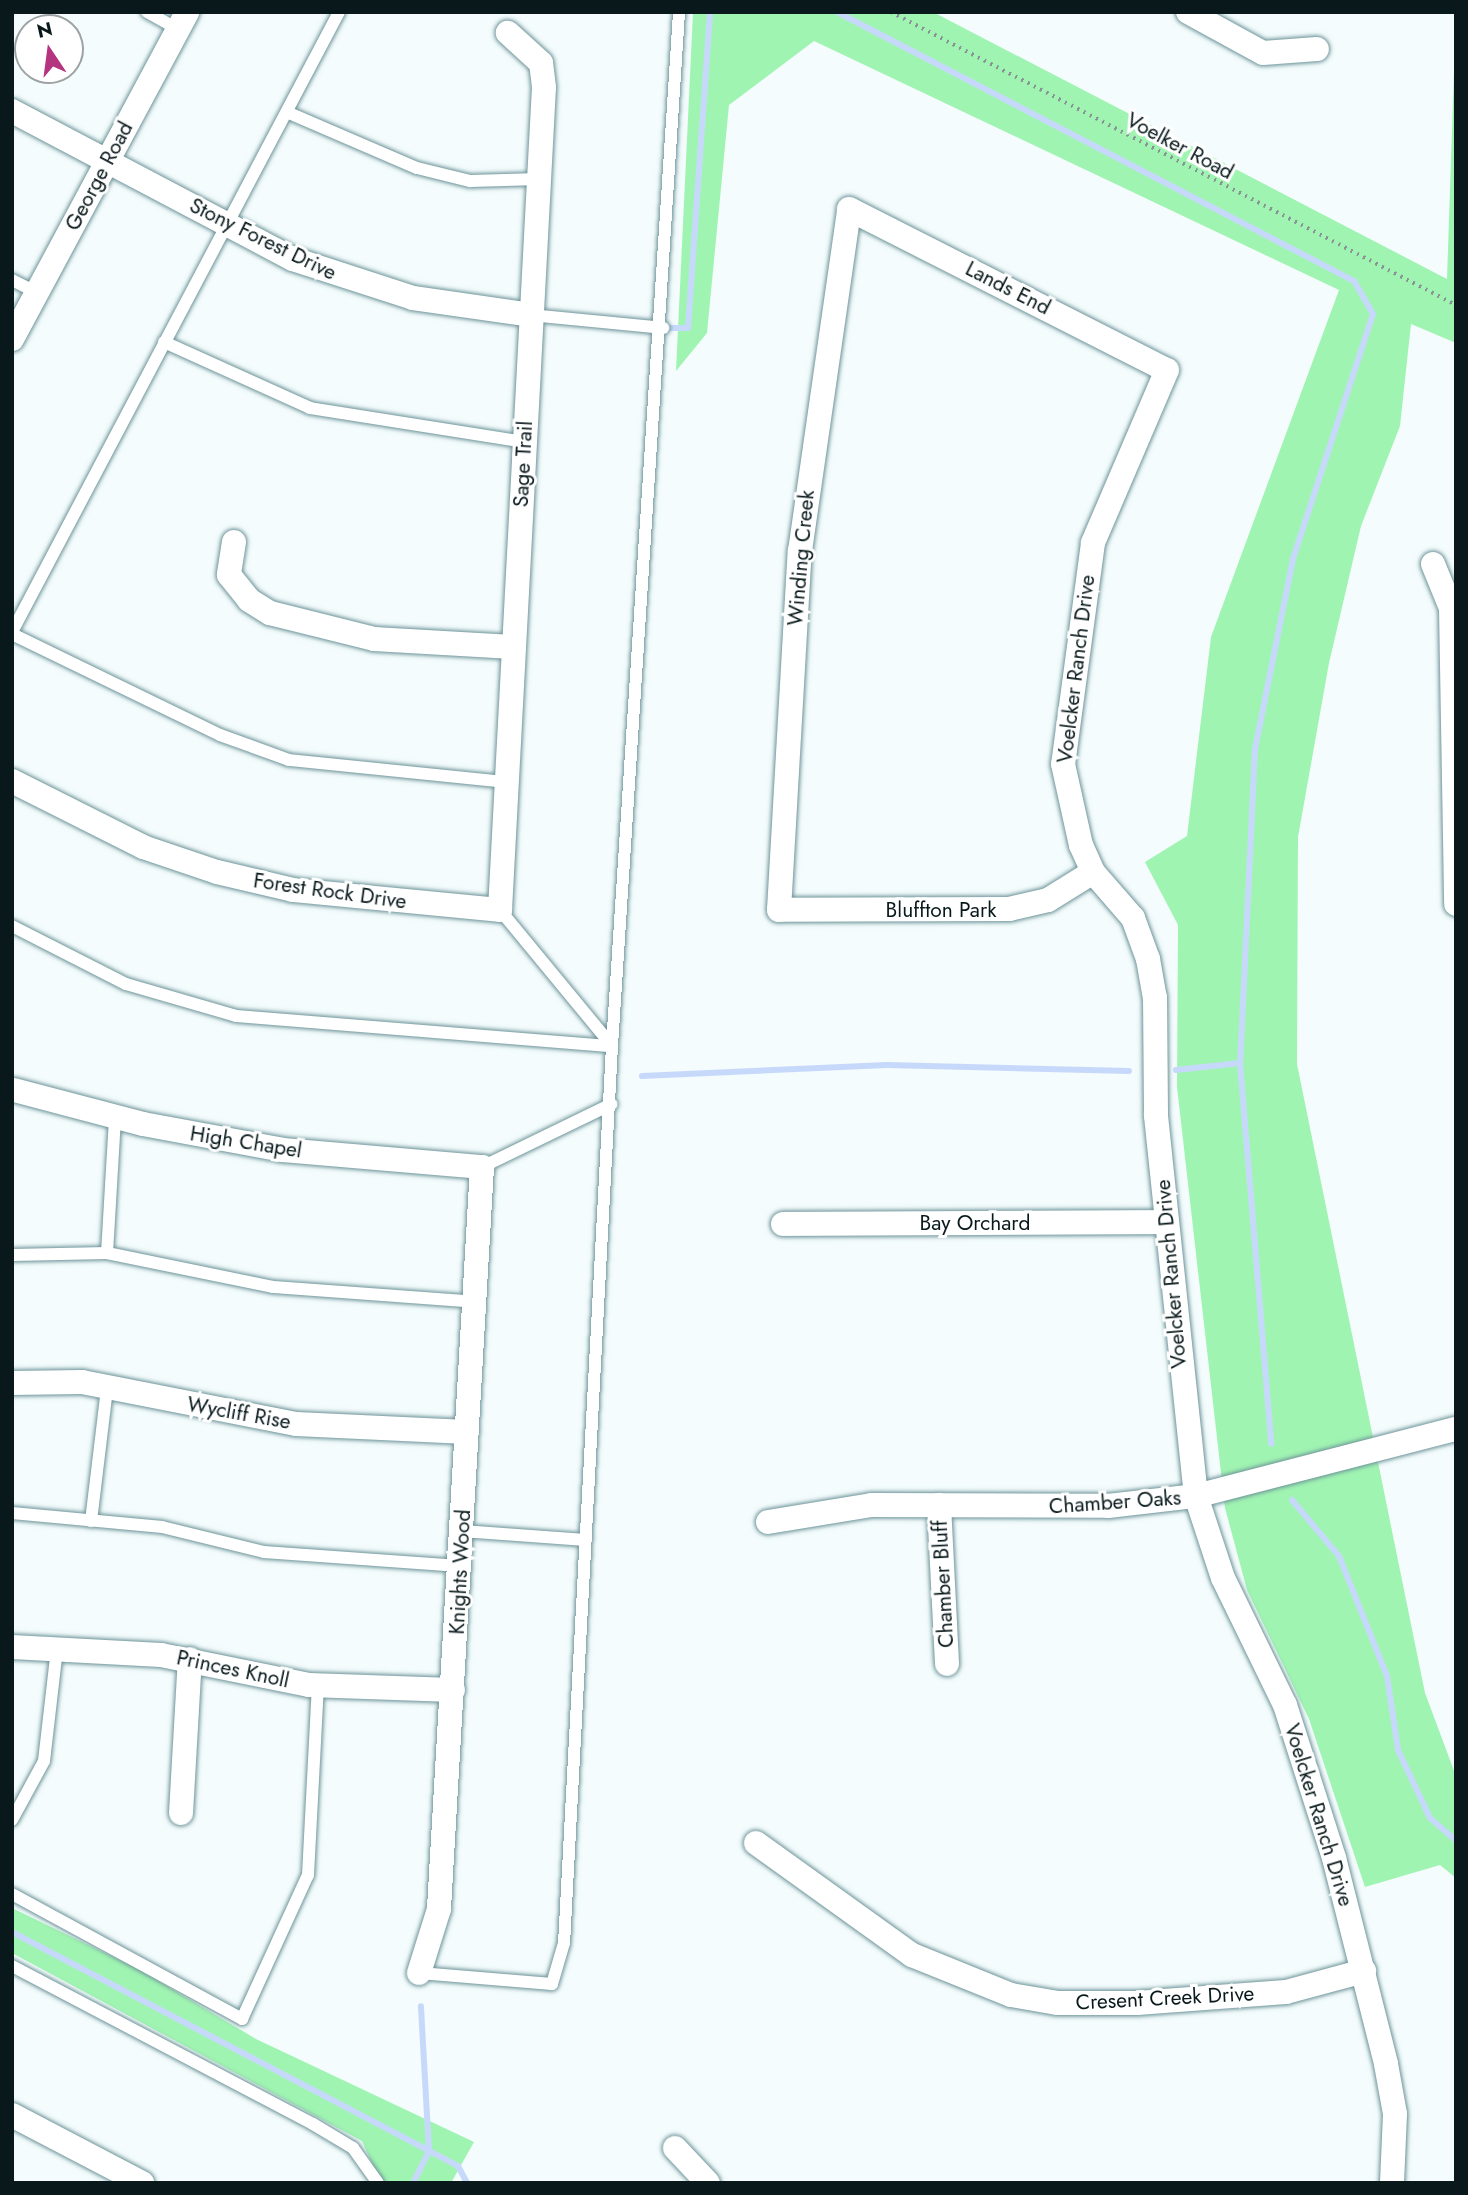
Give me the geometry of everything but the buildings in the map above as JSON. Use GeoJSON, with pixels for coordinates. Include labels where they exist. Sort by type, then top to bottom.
{"type":"FeatureCollection","features":[{"type":"Feature","properties":{"kind":"street"},"geometry":{"type":"LineString","coordinates":[[1188,12],[1263,53],[1317,49]]}},
{"type":"Feature","properties":{"kind":"street","name":"George Road"},"geometry":{"type":"LineString","coordinates":[[12,340],[183,20]]}},
{"type":"Feature","properties":{"kind":"street","name":"Sage Trail"},"geometry":{"type":"LineString","coordinates":[[500,910],[539,179],[541,64],[508,33]]}},
{"type":"Feature","properties":{"kind":"street","name":"Stony Forest Drive"},"geometry":{"type":"LineString","coordinates":[[12,110],[224,222],[352,282],[531,316]]}},
{"type":"Feature","properties":{"kind":"street","name":"Lands End"},"geometry":{"type":"LineString","coordinates":[[849,209],[1167,370]]}},
{"type":"Feature","properties":{"kind":"street","name":"Winding Creek"},"geometry":{"type":"LineString","coordinates":[[779,910],[800,551],[849,209]]}},
{"type":"Feature","properties":{"kind":"street","name":"Voelcker Ranch Drive"},"geometry":{"type":"LineString","coordinates":[[1167,370],[1093,543],[1081,594],[1063,764],[1093,872],[1133,918],[1148,960],[1156,997],[1153,1066],[1196,1496],[1223,1578],[1267,1660],[1302,1752],[1364,1971],[1395,2115],[1392,2183]]}},
{"type":"Feature","properties":{"kind":"street"},"geometry":{"type":"LineString","coordinates":[[234,542],[229,575],[248,600],[270,613],[374,639],[513,647]]}},
{"type":"Feature","properties":{"kind":"street"},"geometry":{"type":"LineString","coordinates":[[1433,564],[1451,608],[1456,904]]}},
{"type":"Feature","properties":{"kind":"street","name":"Forest Rock Drive"},"geometry":{"type":"LineString","coordinates":[[12,781],[144,847],[217,872],[293,890],[500,910]]}},
{"type":"Feature","properties":{"kind":"street","name":"Bluffton Park"},"geometry":{"type":"LineString","coordinates":[[779,910],[1017,908],[1048,900],[1093,872]]}},
{"type":"Feature","properties":{"kind":"street","name":"High Chapel"},"geometry":{"type":"LineString","coordinates":[[14,1090],[115,1117],[283,1150],[482,1167]]}},
{"type":"Feature","properties":{"kind":"street","name":"Knights Wood"},"geometry":{"type":"LineString","coordinates":[[419,1973],[439,1909],[482,1167]]}},
{"type":"Feature","properties":{"kind":"street","name":"Bay Orchard"},"geometry":{"type":"LineString","coordinates":[[783,1224],[1167,1222]]}},
{"type":"Feature","properties":{"kind":"street","name":"Wycliff Rise"},"geometry":{"type":"LineString","coordinates":[[12,1383],[107,1388],[296,1424],[467,1432]]}},
{"type":"Feature","properties":{"kind":"street","name":"Chamber Oaks"},"geometry":{"type":"LineString","coordinates":[[768,1522],[826,1509],[939,1505],[1108,1506],[1196,1496],[1456,1429]]}},
{"type":"Feature","properties":{"kind":"street","name":"Chamber Bluff"},"geometry":{"type":"LineString","coordinates":[[939,1505],[947,1664]]}},
{"type":"Feature","properties":{"kind":"street","name":"Princes Knoll"},"geometry":{"type":"LineString","coordinates":[[12,1647],[190,1659],[317,1685],[453,1690]]}},
{"type":"Feature","properties":{"kind":"street"},"geometry":{"type":"LineString","coordinates":[[181,1814],[190,1659]]}},
{"type":"Feature","properties":{"kind":"street","name":"Cresent Creek Drive"},"geometry":{"type":"LineString","coordinates":[[756,1843],[912,1955],[1011,1995],[1058,2003],[1137,2003],[1286,1992],[1364,1971]]}},
{"type":"Feature","properties":{"kind":"street"},"geometry":{"type":"LineString","coordinates":[[15,2123],[141,2183]]}},
{"type":"Feature","properties":{"kind":"street"},"geometry":{"type":"LineString","coordinates":[[675,2148],[708,2183]]}},
{"type":"Feature","properties":{"kind":"lane"},"geometry":{"type":"LineString","coordinates":[[147,12],[183,20]]}},
{"type":"Feature","properties":{"kind":"lane"},"geometry":{"type":"LineString","coordinates":[[339,12],[289,113],[224,222],[12,633],[220,735],[289,760],[506,782]]}},
{"type":"Feature","properties":{"kind":"lane"},"geometry":{"type":"LineString","coordinates":[[419,1973],[552,1984],[564,1943],[575,1822],[586,1540],[612,1104],[612,1046],[663,328],[679,12]]}},
{"type":"Feature","properties":{"kind":"lane"},"geometry":{"type":"LineString","coordinates":[[289,113],[417,168],[470,181],[539,179]]}},
{"type":"Feature","properties":{"kind":"lane"},"geometry":{"type":"LineString","coordinates":[[12,280],[37,293]]}},
{"type":"Feature","properties":{"kind":"lane"},"geometry":{"type":"LineString","coordinates":[[531,316],[663,328]]}},
{"type":"Feature","properties":{"kind":"lane"},"geometry":{"type":"LineString","coordinates":[[163,342],[310,408],[524,442]]}},
{"type":"Feature","properties":{"kind":"lane"},"geometry":{"type":"LineString","coordinates":[[500,910],[612,1046]]}},
{"type":"Feature","properties":{"kind":"lane"},"geometry":{"type":"LineString","coordinates":[[12,926],[126,984],[236,1016],[612,1046]]}},
{"type":"Feature","properties":{"kind":"lane"},"geometry":{"type":"LineString","coordinates":[[482,1167],[612,1104]]}},
{"type":"Feature","properties":{"kind":"lane"},"geometry":{"type":"LineString","coordinates":[[107,1253],[115,1117]]}},
{"type":"Feature","properties":{"kind":"lane"},"geometry":{"type":"LineString","coordinates":[[12,1255],[107,1253],[273,1287],[475,1302]]}},
{"type":"Feature","properties":{"kind":"lane"},"geometry":{"type":"LineString","coordinates":[[91,1521],[107,1388]]}},
{"type":"Feature","properties":{"kind":"lane"},"geometry":{"type":"LineString","coordinates":[[12,1513],[222,1537],[264,1552],[460,1566]]}},
{"type":"Feature","properties":{"kind":"lane"},"geometry":{"type":"LineString","coordinates":[[462,1531],[586,1540]]}},
{"type":"Feature","properties":{"kind":"lane"},"geometry":{"type":"LineString","coordinates":[[12,1820],[44,1761],[57,1649]]}},
{"type":"Feature","properties":{"kind":"lane"},"geometry":{"type":"LineString","coordinates":[[12,1894],[242,2019],[308,1875],[317,1685]]}},
{"type":"Feature","properties":{"kind":"lane"},"geometry":{"type":"LineString","coordinates":[[12,1966],[313,2124],[353,2148],[378,2183]]}},
{"type":"Feature","properties":{"kind":"path","name":"Voelker Road"},"geometry":{"type":"LineString","coordinates":[[891,12],[1456,305]]}},
{"type":"Feature","properties":{"kind":"green space"},"geometry":{"type":"Polygon","coordinates":[[[693,12],[933,12],[1447,279],[1456,12],[1456,343],[1411,324],[1400,426],[1361,526],[1329,663],[1298,837],[1297,1064],[1425,1693],[1456,1776],[1456,1878],[1440,1865],[1365,1887],[1309,1719],[1247,1590],[1225,1508],[1177,1087],[1178,925],[1145,862],[1187,836],[1211,637],[1339,290],[814,41],[729,105],[707,333],[676,371],[693,12]]]}},
{"type":"Feature","properties":{"kind":"green space"},"geometry":{"type":"Polygon","coordinates":[[[12,1908],[138,1969],[256,2039],[474,2142],[451,2183],[381,2183],[362,2141],[12,1953],[12,1908]]]}},
{"type":"Feature","properties":{"kind":"waterway"},"geometry":{"type":"LineString","coordinates":[[663,328],[688,328],[710,12]]}},
{"type":"Feature","properties":{"kind":"waterway"},"geometry":{"type":"LineString","coordinates":[[837,12],[1354,281],[1373,314],[1293,559],[1255,749],[1240,1063],[1271,1444]]}},
{"type":"Feature","properties":{"kind":"waterway"},"geometry":{"type":"LineString","coordinates":[[1176,1070],[1240,1063]]}},
{"type":"Feature","properties":{"kind":"waterway"},"geometry":{"type":"LineString","coordinates":[[642,1076],[887,1065],[1129,1071]]}},
{"type":"Feature","properties":{"kind":"waterway"},"geometry":{"type":"LineString","coordinates":[[1292,1500],[1339,1556],[1387,1676],[1398,1750],[1430,1818],[1456,1841]]}},
{"type":"Feature","properties":{"kind":"waterway"},"geometry":{"type":"LineString","coordinates":[[12,1932],[458,2166],[467,2183]]}},
{"type":"Feature","properties":{"kind":"waterway"},"geometry":{"type":"LineString","coordinates":[[413,2183],[429,2151],[421,2006]]}}]}
